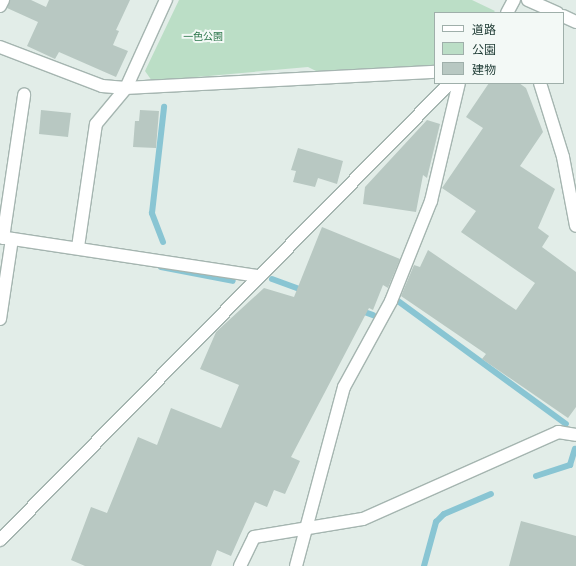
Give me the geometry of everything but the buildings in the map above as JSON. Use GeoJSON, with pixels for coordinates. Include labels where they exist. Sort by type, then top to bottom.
{"type":"FeatureCollection","features":[{"type":"Feature","properties":{"kind":"street"},"geometry":{"type":"LineString","coordinates":[[0,6],[3,0]]}},
{"type":"Feature","properties":{"kind":"street"},"geometry":{"type":"LineString","coordinates":[[78,248],[96,124],[126,88],[166,0]]}},
{"type":"Feature","properties":{"kind":"street"},"geometry":{"type":"LineString","coordinates":[[508,12],[514,0]]}},
{"type":"Feature","properties":{"kind":"street"},"geometry":{"type":"LineString","coordinates":[[528,0],[555,12]]}},
{"type":"Feature","properties":{"kind":"street"},"geometry":{"type":"LineString","coordinates":[[564,16],[576,22]]}},
{"type":"Feature","properties":{"kind":"street"},"geometry":{"type":"LineString","coordinates":[[0,47],[102,86],[126,88],[434,72]]}},
{"type":"Feature","properties":{"kind":"street"},"geometry":{"type":"LineString","coordinates":[[0,540],[449,84]]}},
{"type":"Feature","properties":{"kind":"street"},"geometry":{"type":"LineString","coordinates":[[296,566],[344,387],[391,301],[431,201],[459,84]]}},
{"type":"Feature","properties":{"kind":"street"},"geometry":{"type":"LineString","coordinates":[[540,84],[563,157],[576,226]]}},
{"type":"Feature","properties":{"kind":"street"},"geometry":{"type":"LineString","coordinates":[[0,319],[5,238],[24,95]]}},
{"type":"Feature","properties":{"kind":"street"},"geometry":{"type":"LineString","coordinates":[[5,238],[259,276]]}},
{"type":"Feature","properties":{"kind":"street"},"geometry":{"type":"LineString","coordinates":[[240,566],[254,537],[305,530],[363,519],[558,432],[576,435]]}},
{"type":"Feature","properties":{"kind":"green space","name":"一色公園"},"geometry":{"type":"Polygon","coordinates":[[[179,0],[472,0],[495,11],[434,12],[434,65],[316,71],[308,67],[152,81],[145,71],[179,0]]]}},
{"type":"Feature","properties":{"kind":"waterway"},"geometry":{"type":"LineString","coordinates":[[163,242],[152,213],[164,107]]}},
{"type":"Feature","properties":{"kind":"waterway"},"geometry":{"type":"LineString","coordinates":[[161,267],[233,281]]}},
{"type":"Feature","properties":{"kind":"waterway"},"geometry":{"type":"LineString","coordinates":[[272,279],[305,291]]}},
{"type":"Feature","properties":{"kind":"waterway"},"geometry":{"type":"LineString","coordinates":[[398,301],[566,424]]}},
{"type":"Feature","properties":{"kind":"waterway"},"geometry":{"type":"LineString","coordinates":[[359,310],[373,315]]}},
{"type":"Feature","properties":{"kind":"waterway"},"geometry":{"type":"LineString","coordinates":[[536,476],[570,465],[575,449]]}},
{"type":"Feature","properties":{"kind":"waterway"},"geometry":{"type":"LineString","coordinates":[[424,566],[436,522],[444,514],[491,494]]}}]}
